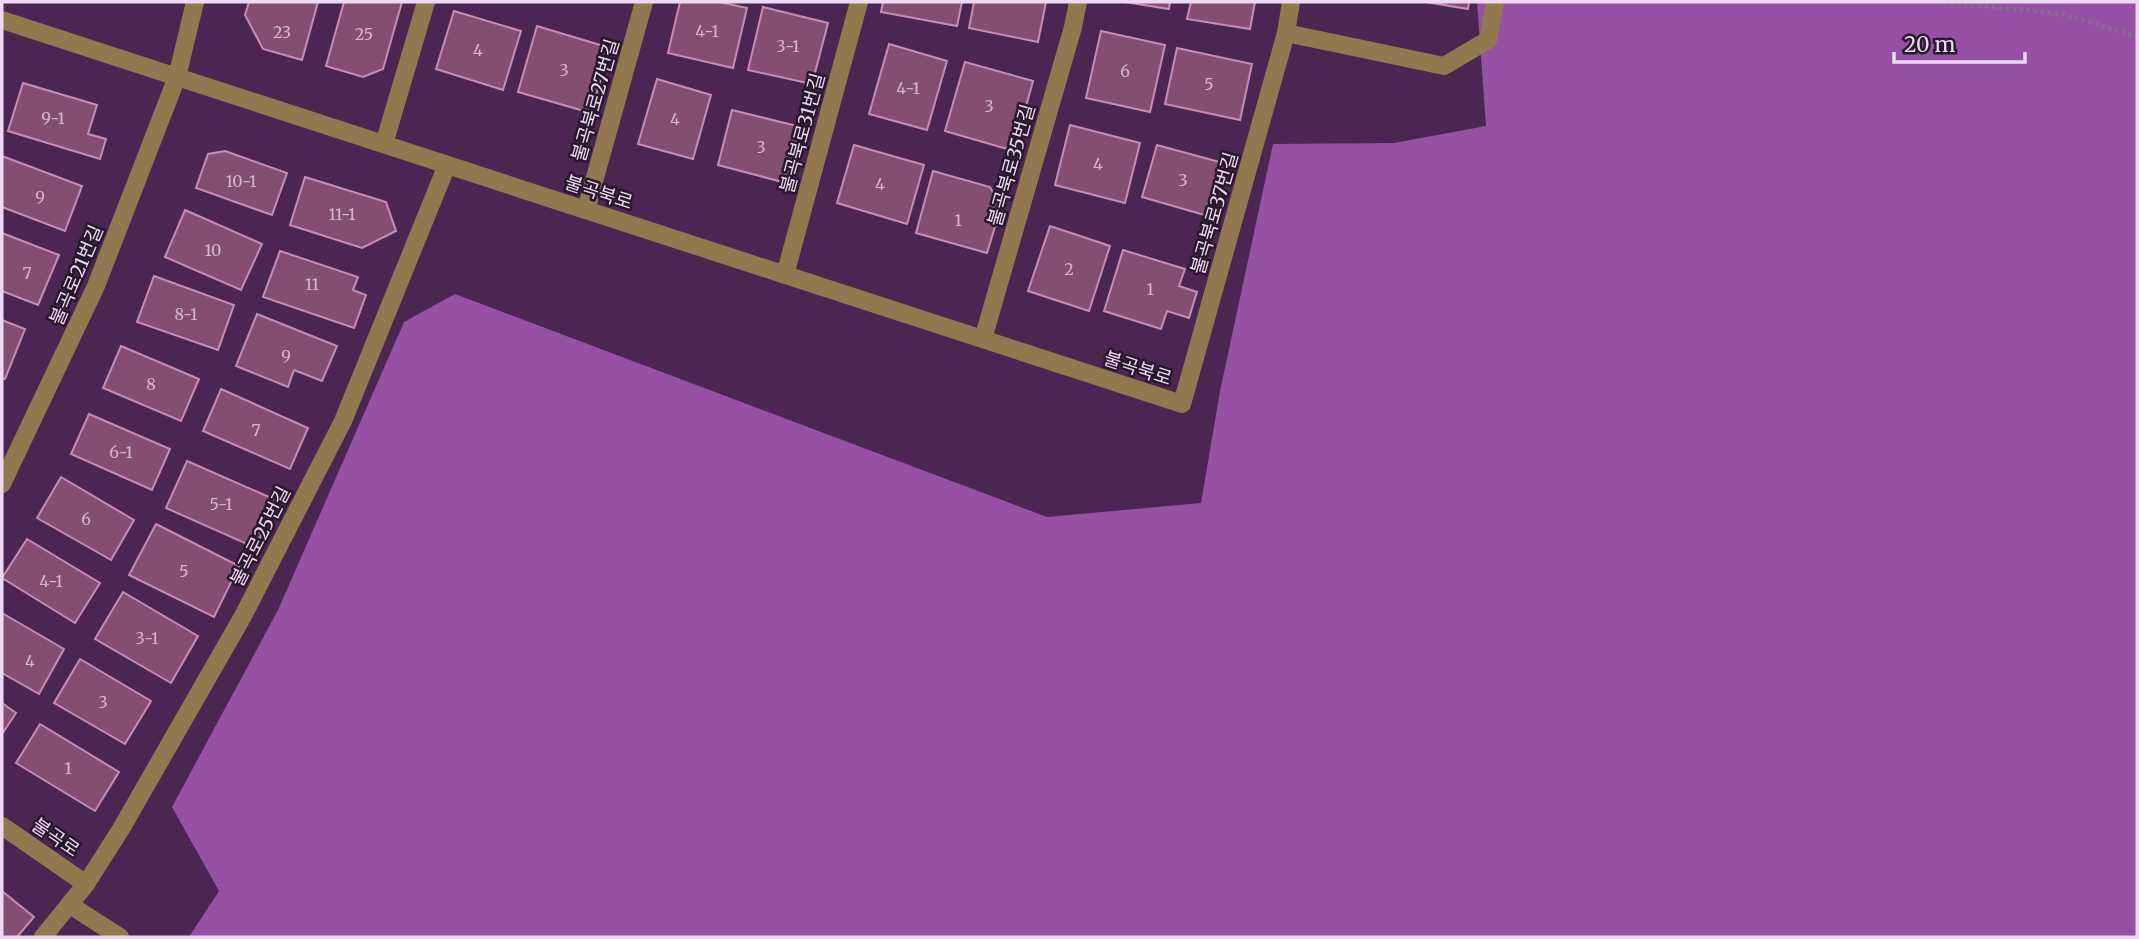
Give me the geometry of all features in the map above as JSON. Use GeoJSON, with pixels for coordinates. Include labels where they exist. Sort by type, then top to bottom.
{"type":"FeatureCollection","features":[{"type":"Feature","properties":{"kind":"street","name":"불곡로21번길"},"geometry":{"type":"LineString","coordinates":[[2,484],[96,286],[177,77],[195,2]]}},
{"type":"Feature","properties":{"kind":"street"},"geometry":{"type":"LineString","coordinates":[[384,144],[426,2]]}},
{"type":"Feature","properties":{"kind":"street","name":"불곡북로27번길"},"geometry":{"type":"LineString","coordinates":[[586,210],[645,2]]}},
{"type":"Feature","properties":{"kind":"street","name":"불곡북로31번길"},"geometry":{"type":"LineString","coordinates":[[785,275],[859,2]]}},
{"type":"Feature","properties":{"kind":"street","name":"불곡북로35번길"},"geometry":{"type":"LineString","coordinates":[[983,339],[1078,2]]}},
{"type":"Feature","properties":{"kind":"street","name":"불곡북로37번길"},"geometry":{"type":"LineString","coordinates":[[1182,404],[1286,33],[1291,2]]}},
{"type":"Feature","properties":{"kind":"street"},"geometry":{"type":"LineString","coordinates":[[1286,33],[1444,66],[1488,40],[1495,2]]}},
{"type":"Feature","properties":{"kind":"street","name":"불곡북로"},"geometry":{"type":"LineString","coordinates":[[2,20],[1182,404]]}},
{"type":"Feature","properties":{"kind":"street","name":"불곡로25번길"},"geometry":{"type":"LineString","coordinates":[[43,937],[86,884],[121,829],[243,616],[343,421],[447,165]]}},
{"type":"Feature","properties":{"kind":"street","name":"불곡로"},"geometry":{"type":"LineString","coordinates":[[2,826],[86,884]]}},
{"type":"Feature","properties":{"kind":"street"},"geometry":{"type":"LineString","coordinates":[[70,905],[120,937]]}},
{"type":"Feature","properties":{"kind":"path"},"geometry":{"type":"LineString","coordinates":[[1943,2],[2064,14],[2137,37]]}},
{"type":"Feature","properties":{"kind":"shaded area"},"geometry":{"type":"Polygon","coordinates":[[[1477,2],[2137,2],[2137,937],[189,937],[219,891],[172,807],[278,610],[404,322],[455,294],[1047,517],[1201,503],[1220,391],[1273,144],[1394,143],[1486,126],[1477,2]]]}},
{"type":"Feature","properties":{"kind":"building"},"geometry":{"type":"Polygon","coordinates":[[[249,2],[318,2],[302,60],[263,49],[245,15],[249,2]]]}},
{"type":"Feature","properties":{"kind":"building"},"geometry":{"type":"Polygon","coordinates":[[[344,2],[402,2],[383,69],[363,77],[326,66],[344,2]]]}},
{"type":"Feature","properties":{"kind":"building"},"geometry":{"type":"Polygon","coordinates":[[[680,2],[719,2],[747,8],[733,68],[668,53],[680,2]]]}},
{"type":"Feature","properties":{"kind":"building"},"geometry":{"type":"Polygon","coordinates":[[[883,2],[962,2],[957,26],[881,12],[883,2]]]}},
{"type":"Feature","properties":{"kind":"building"},"geometry":{"type":"Polygon","coordinates":[[[974,2],[1046,2],[1038,42],[969,28],[974,2]]]}},
{"type":"Feature","properties":{"kind":"building"},"geometry":{"type":"Polygon","coordinates":[[[1125,2],[1170,2],[1169,9],[1125,2]]]}},
{"type":"Feature","properties":{"kind":"building"},"geometry":{"type":"Polygon","coordinates":[[[1191,2],[1255,2],[1250,29],[1187,19],[1191,2]]]}},
{"type":"Feature","properties":{"kind":"building"},"geometry":{"type":"Polygon","coordinates":[[[1426,2],[1469,2],[1468,9],[1426,2]]]}},
{"type":"Feature","properties":{"kind":"building"},"geometry":{"type":"Polygon","coordinates":[[[763,7],[828,23],[812,84],[748,70],[763,7]]]}},
{"type":"Feature","properties":{"kind":"building"},"geometry":{"type":"Polygon","coordinates":[[[454,11],[521,31],[503,90],[436,69],[454,11]]]}},
{"type":"Feature","properties":{"kind":"building"},"geometry":{"type":"Polygon","coordinates":[[[537,26],[610,48],[591,113],[518,92],[537,26]]]}},
{"type":"Feature","properties":{"kind":"building"},"geometry":{"type":"Polygon","coordinates":[[[1101,31],[1165,45],[1150,112],[1086,98],[1101,31]]]}},
{"type":"Feature","properties":{"kind":"building"},"geometry":{"type":"Polygon","coordinates":[[[889,44],[947,61],[927,130],[869,114],[889,44]]]}},
{"type":"Feature","properties":{"kind":"building"},"geometry":{"type":"Polygon","coordinates":[[[1177,48],[1252,64],[1240,120],[1165,104],[1177,48]]]}},
{"type":"Feature","properties":{"kind":"building"},"geometry":{"type":"Polygon","coordinates":[[[965,62],[1033,81],[1014,151],[945,131],[965,62]]]}},
{"type":"Feature","properties":{"kind":"building"},"geometry":{"type":"Polygon","coordinates":[[[657,79],[711,95],[693,159],[638,144],[657,79]]]}},
{"type":"Feature","properties":{"kind":"building"},"geometry":{"type":"Polygon","coordinates":[[[23,83],[97,105],[88,134],[106,139],[100,159],[8,131],[23,83]]]}},
{"type":"Feature","properties":{"kind":"building"},"geometry":{"type":"Polygon","coordinates":[[[732,110],[805,128],[790,184],[718,165],[732,110]]]}},
{"type":"Feature","properties":{"kind":"building"},"geometry":{"type":"Polygon","coordinates":[[[1070,125],[1140,143],[1125,203],[1055,185],[1070,125]]]}},
{"type":"Feature","properties":{"kind":"building"},"geometry":{"type":"Polygon","coordinates":[[[854,145],[924,165],[907,224],[837,203],[854,145]]]}},
{"type":"Feature","properties":{"kind":"building"},"geometry":{"type":"Polygon","coordinates":[[[1157,145],[1223,163],[1208,216],[1142,197],[1157,145]]]}},
{"type":"Feature","properties":{"kind":"building"},"geometry":{"type":"Polygon","coordinates":[[[225,151],[287,173],[272,215],[196,188],[208,154],[225,151]]]}},
{"type":"Feature","properties":{"kind":"building"},"geometry":{"type":"Polygon","coordinates":[[[2,156],[82,186],[65,231],[2,207],[2,156]]]}},
{"type":"Feature","properties":{"kind":"building"},"geometry":{"type":"Polygon","coordinates":[[[933,171],[990,187],[1001,207],[987,253],[916,233],[933,171]]]}},
{"type":"Feature","properties":{"kind":"building"},"geometry":{"type":"Polygon","coordinates":[[[305,177],[386,202],[396,231],[362,248],[290,225],[305,177]]]}},
{"type":"Feature","properties":{"kind":"building"},"geometry":{"type":"Polygon","coordinates":[[[185,210],[262,244],[241,290],[165,257],[185,210]]]}},
{"type":"Feature","properties":{"kind":"building"},"geometry":{"type":"Polygon","coordinates":[[[1050,226],[1110,246],[1089,311],[1028,291],[1050,226]]]}},
{"type":"Feature","properties":{"kind":"building"},"geometry":{"type":"Polygon","coordinates":[[[2,233],[59,255],[38,305],[2,291],[2,233]]]}},
{"type":"Feature","properties":{"kind":"building"},"geometry":{"type":"Polygon","coordinates":[[[1123,250],[1185,269],[1179,286],[1197,292],[1189,318],[1167,311],[1161,329],[1104,311],[1123,250]]]}},
{"type":"Feature","properties":{"kind":"building"},"geometry":{"type":"Polygon","coordinates":[[[280,251],[358,277],[353,290],[366,295],[354,328],[263,297],[280,251]]]}},
{"type":"Feature","properties":{"kind":"building"},"geometry":{"type":"Polygon","coordinates":[[[154,276],[234,305],[218,350],[137,322],[154,276]]]}},
{"type":"Feature","properties":{"kind":"building"},"geometry":{"type":"Polygon","coordinates":[[[257,314],[337,346],[322,381],[294,370],[288,387],[236,366],[257,314]]]}},
{"type":"Feature","properties":{"kind":"building"},"geometry":{"type":"Polygon","coordinates":[[[2,320],[25,329],[5,379],[2,378],[2,320]]]}},
{"type":"Feature","properties":{"kind":"building"},"geometry":{"type":"Polygon","coordinates":[[[121,346],[199,379],[181,421],[103,388],[121,346]]]}},
{"type":"Feature","properties":{"kind":"building"},"geometry":{"type":"Polygon","coordinates":[[[221,389],[308,428],[290,469],[203,431],[221,389]]]}},
{"type":"Feature","properties":{"kind":"building"},"geometry":{"type":"Polygon","coordinates":[[[89,414],[170,449],[152,490],[71,454],[89,414]]]}},
{"type":"Feature","properties":{"kind":"building"},"geometry":{"type":"Polygon","coordinates":[[[187,461],[276,500],[256,548],[166,508],[187,461]]]}},
{"type":"Feature","properties":{"kind":"building"},"geometry":{"type":"Polygon","coordinates":[[[61,477],[134,520],[111,560],[37,518],[61,477]]]}},
{"type":"Feature","properties":{"kind":"building"},"geometry":{"type":"Polygon","coordinates":[[[156,524],[239,566],[214,617],[129,575],[156,524]]]}},
{"type":"Feature","properties":{"kind":"building"},"geometry":{"type":"Polygon","coordinates":[[[27,539],[100,583],[75,623],[2,578],[27,539]]]}},
{"type":"Feature","properties":{"kind":"building"},"geometry":{"type":"Polygon","coordinates":[[[123,592],[198,636],[171,683],[95,639],[123,592]]]}},
{"type":"Feature","properties":{"kind":"building"},"geometry":{"type":"Polygon","coordinates":[[[2,613],[64,649],[39,694],[2,673],[2,613]]]}},
{"type":"Feature","properties":{"kind":"building"},"geometry":{"type":"Polygon","coordinates":[[[80,659],[151,701],[125,744],[54,703],[80,659]]]}},
{"type":"Feature","properties":{"kind":"building"},"geometry":{"type":"Polygon","coordinates":[[[2,703],[16,713],[2,734],[2,703]]]}},
{"type":"Feature","properties":{"kind":"building"},"geometry":{"type":"Polygon","coordinates":[[[40,724],[119,772],[95,811],[16,763],[40,724]]]}},
{"type":"Feature","properties":{"kind":"building"},"geometry":{"type":"Polygon","coordinates":[[[2,891],[34,917],[17,937],[2,937],[2,891]]]}}]}
